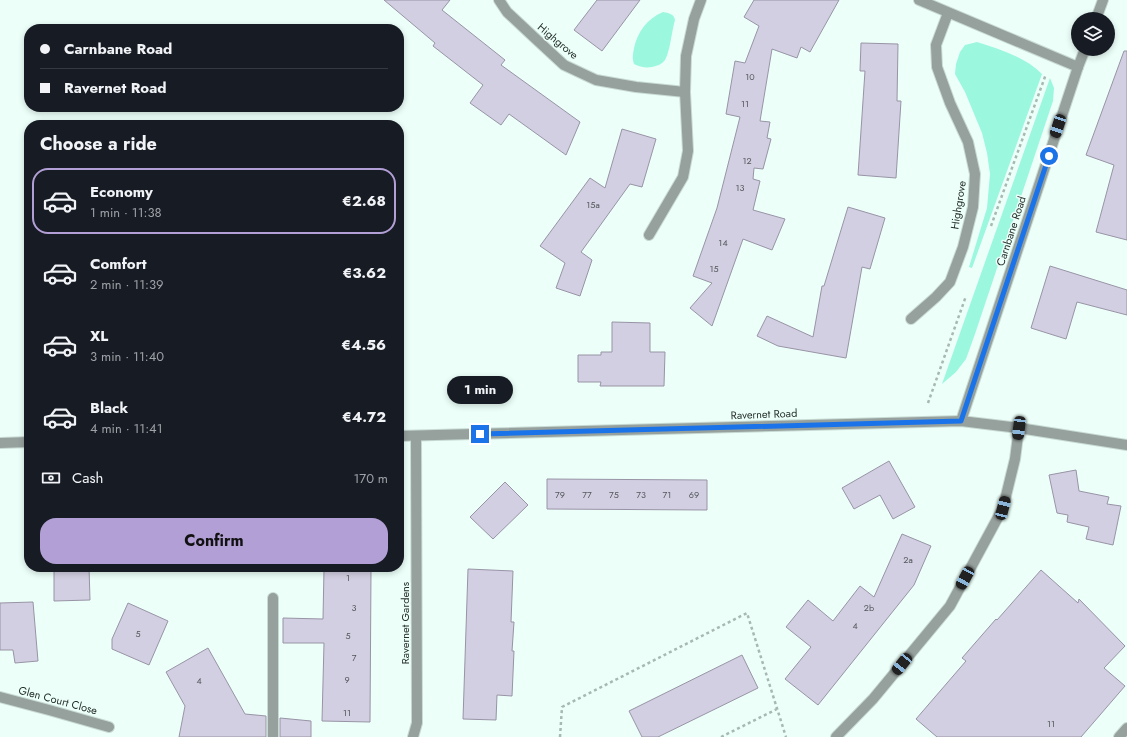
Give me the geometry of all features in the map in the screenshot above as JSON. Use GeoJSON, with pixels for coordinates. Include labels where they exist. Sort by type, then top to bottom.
{"type":"FeatureCollection","features":[{"type":"Feature","properties":{"kind":"street","name":"Highgrove"},"geometry":{"type":"LineString","coordinates":[[499,0],[512,16],[564,65],[596,80],[636,87],[685,92]]}},
{"type":"Feature","properties":{"kind":"street"},"geometry":{"type":"LineString","coordinates":[[649,235],[683,177],[688,151],[685,92],[686,56],[694,19],[701,0]]}},
{"type":"Feature","properties":{"kind":"street"},"geometry":{"type":"LineString","coordinates":[[919,0],[1078,68]]}},
{"type":"Feature","properties":{"kind":"street"},"geometry":{"type":"LineString","coordinates":[[1099,12],[1103,0]]}},
{"type":"Feature","properties":{"kind":"street","name":"Highgrove"},"geometry":{"type":"LineString","coordinates":[[911,320],[950,282],[963,247],[973,207],[975,174],[968,142],[950,103],[937,67],[936,45],[948,13]]}},
{"type":"Feature","properties":{"kind":"street","name":"Carnbane Road"},"geometry":{"type":"LineString","coordinates":[[961,421],[1082,56]]}},
{"type":"Feature","properties":{"kind":"street","name":"Ravernet Road"},"geometry":{"type":"LineString","coordinates":[[404,436],[961,421],[1019,428],[1127,445]]}},
{"type":"Feature","properties":{"kind":"street"},"geometry":{"type":"LineString","coordinates":[[836,737],[873,698],[950,606],[1003,508],[1015,459],[1019,428]]}},
{"type":"Feature","properties":{"kind":"street","name":"Ravernet Gardens"},"geometry":{"type":"LineString","coordinates":[[413,737],[417,723],[416,436]]}},
{"type":"Feature","properties":{"kind":"street"},"geometry":{"type":"LineString","coordinates":[[0,442],[24,442]]}},
{"type":"Feature","properties":{"kind":"street"},"geometry":{"type":"LineString","coordinates":[[273,598],[273,737]]}},
{"type":"Feature","properties":{"kind":"street","name":"Glen Court Close"},"geometry":{"type":"LineString","coordinates":[[0,697],[109,727]]}},
{"type":"Feature","properties":{"kind":"street"},"geometry":{"type":"LineString","coordinates":[[1119,737],[1127,728]]}},
{"type":"Feature","properties":{"kind":"path"},"geometry":{"type":"LineString","coordinates":[[560,737],[562,707],[747,613],[786,737]]}},
{"type":"Feature","properties":{"kind":"path"},"geometry":{"type":"LineString","coordinates":[[721,737],[777,709]]}},
{"type":"Feature","properties":{"kind":"green space"},"geometry":{"type":"Polygon","coordinates":[[[663,12],[672,15],[675,20],[665,60],[659,65],[652,67],[643,67],[634,64],[634,48],[638,36],[644,26],[652,18],[663,12]]]}},
{"type":"Feature","properties":{"kind":"green space"},"geometry":{"type":"Polygon","coordinates":[[[977,42],[1020,58],[1042,74],[972,268],[969,267],[987,208],[990,174],[982,133],[965,92],[955,74],[956,64],[960,52],[965,45],[977,42]]]}},
{"type":"Feature","properties":{"kind":"green space"},"geometry":{"type":"Polygon","coordinates":[[[1050,78],[1054,88],[1053,101],[975,334],[966,359],[956,372],[942,384],[1050,78]]]}},
{"type":"Feature","properties":{"kind":"building"},"geometry":{"type":"Polygon","coordinates":[[[384,0],[450,0],[442,10],[505,60],[501,65],[580,122],[566,155],[509,114],[501,125],[470,103],[483,85],[433,46],[435,43],[384,0]]]}},
{"type":"Feature","properties":{"kind":"building"},"geometry":{"type":"Polygon","coordinates":[[[597,0],[640,0],[602,51],[574,30],[597,0]]]}},
{"type":"Feature","properties":{"kind":"building"},"geometry":{"type":"Polygon","coordinates":[[[754,0],[839,0],[810,52],[801,47],[797,58],[772,49],[760,121],[770,122],[767,138],[771,139],[763,169],[754,168],[753,179],[760,181],[753,210],[785,219],[772,250],[743,239],[712,326],[690,308],[712,283],[693,276],[717,208],[740,117],[726,114],[735,61],[745,63],[759,26],[744,17],[754,0]]]}},
{"type":"Feature","properties":{"kind":"building"},"geometry":{"type":"Polygon","coordinates":[[[861,43],[898,44],[897,101],[901,101],[896,178],[858,175],[865,71],[860,71],[861,43]]]}},
{"type":"Feature","properties":{"kind":"building"},"geometry":{"type":"Polygon","coordinates":[[[1124,51],[1127,51],[1127,240],[1096,232],[1114,165],[1086,155],[1124,51]]]}},
{"type":"Feature","properties":{"kind":"building"},"geometry":{"type":"Polygon","coordinates":[[[622,129],[656,139],[642,187],[630,184],[581,252],[592,260],[580,296],[556,288],[565,263],[540,246],[590,178],[605,188],[622,129]]]}},
{"type":"Feature","properties":{"kind":"building"},"geometry":{"type":"Polygon","coordinates":[[[848,207],[885,218],[870,269],[862,267],[846,358],[778,346],[757,336],[767,316],[813,337],[822,286],[824,286],[848,207]]]}},
{"type":"Feature","properties":{"kind":"building"},"geometry":{"type":"Polygon","coordinates":[[[1050,266],[1127,290],[1127,315],[1077,302],[1066,339],[1031,328],[1050,266]]]}},
{"type":"Feature","properties":{"kind":"building"},"geometry":{"type":"Polygon","coordinates":[[[612,322],[650,323],[650,352],[665,352],[664,386],[600,386],[601,382],[578,382],[578,355],[601,355],[601,352],[612,352],[612,322]]]}},
{"type":"Feature","properties":{"kind":"building"},"geometry":{"type":"Polygon","coordinates":[[[889,461],[915,507],[893,519],[880,495],[854,509],[842,488],[889,461]]]}},
{"type":"Feature","properties":{"kind":"building"},"geometry":{"type":"Polygon","coordinates":[[[1076,470],[1079,491],[1109,497],[1107,504],[1121,506],[1113,545],[1086,539],[1089,527],[1067,522],[1068,515],[1057,513],[1049,475],[1076,470]]]}},
{"type":"Feature","properties":{"kind":"building"},"geometry":{"type":"Polygon","coordinates":[[[547,479],[707,480],[707,510],[547,509],[547,479]]]}},
{"type":"Feature","properties":{"kind":"building"},"geometry":{"type":"Polygon","coordinates":[[[505,482],[528,505],[493,539],[470,517],[505,482]]]}},
{"type":"Feature","properties":{"kind":"building"},"geometry":{"type":"Polygon","coordinates":[[[902,534],[931,546],[914,585],[818,705],[785,679],[811,647],[786,627],[808,600],[833,621],[860,586],[874,597],[902,534]]]}},
{"type":"Feature","properties":{"kind":"building"},"geometry":{"type":"Polygon","coordinates":[[[468,569],[513,571],[511,622],[514,622],[512,651],[514,651],[512,696],[497,695],[496,720],[463,719],[468,569]]]}},
{"type":"Feature","properties":{"kind":"building"},"geometry":{"type":"Polygon","coordinates":[[[1041,570],[1078,603],[1079,599],[1125,646],[1104,668],[1125,686],[1081,737],[937,737],[916,719],[966,661],[962,658],[1041,570]]]}},
{"type":"Feature","properties":{"kind":"building"},"geometry":{"type":"Polygon","coordinates":[[[54,572],[89,572],[90,600],[54,601],[54,572]]]}},
{"type":"Feature","properties":{"kind":"building"},"geometry":{"type":"Polygon","coordinates":[[[324,572],[371,572],[370,722],[322,721],[324,643],[283,643],[283,618],[323,619],[324,572]]]}},
{"type":"Feature","properties":{"kind":"building"},"geometry":{"type":"Polygon","coordinates":[[[33,602],[38,661],[15,663],[13,650],[0,650],[0,603],[33,602]]]}},
{"type":"Feature","properties":{"kind":"building"},"geometry":{"type":"Polygon","coordinates":[[[128,603],[168,621],[149,665],[112,649],[112,639],[128,603]]]}},
{"type":"Feature","properties":{"kind":"building"},"geometry":{"type":"Polygon","coordinates":[[[208,648],[245,714],[266,716],[266,737],[179,737],[185,706],[166,672],[208,648]]]}},
{"type":"Feature","properties":{"kind":"building"},"geometry":{"type":"Polygon","coordinates":[[[742,655],[758,688],[658,737],[642,737],[629,711],[742,655]]]}},
{"type":"Feature","properties":{"kind":"building"},"geometry":{"type":"Polygon","coordinates":[[[280,718],[311,721],[311,737],[280,737],[280,718]]]}},
{"type":"Feature","properties":{"kind":"route"},"geometry":{"type":"LineString","coordinates":[[480,434],[961,421],[1049,156]]}}]}
